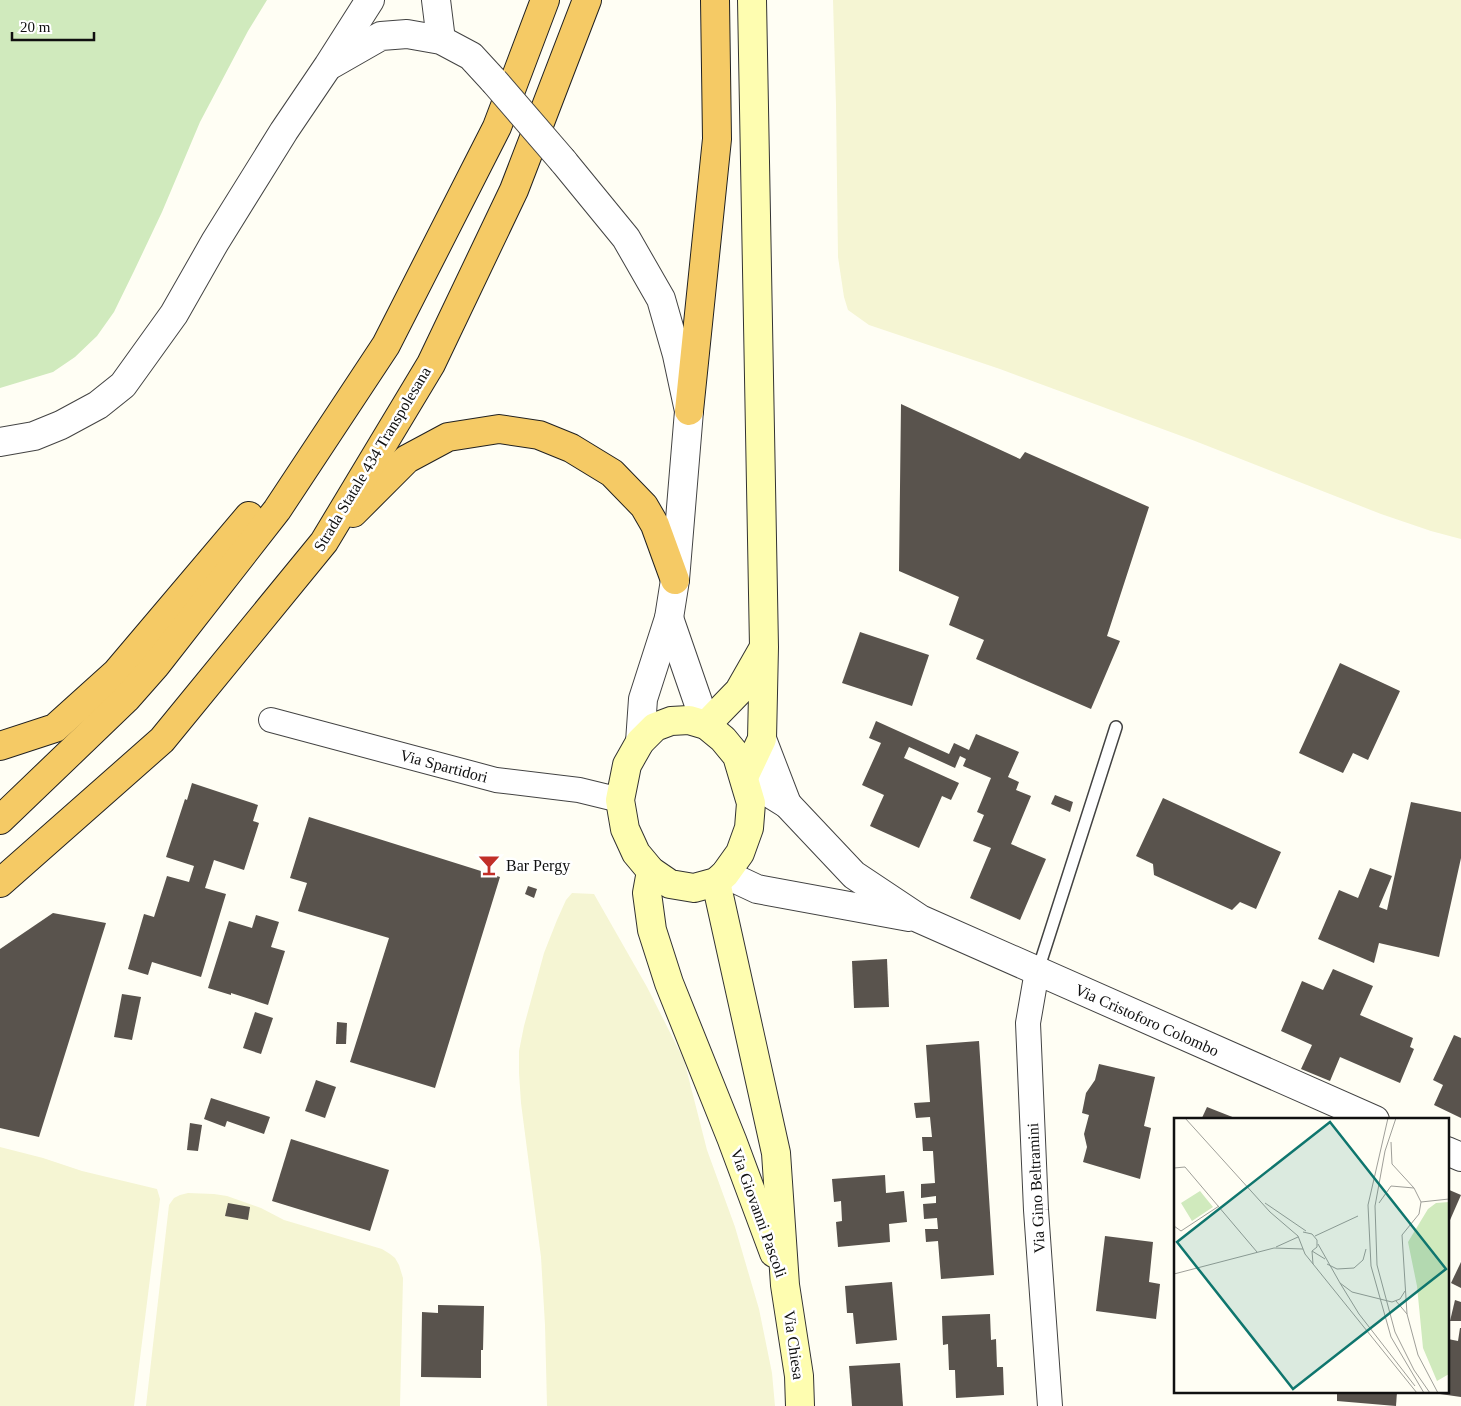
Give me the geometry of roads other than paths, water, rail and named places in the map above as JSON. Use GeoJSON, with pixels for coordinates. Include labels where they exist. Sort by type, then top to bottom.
{"type":"FeatureCollection","features":[{"type":"Feature","properties":{"kind":"highway"},"geometry":{"type":"LineString","coordinates":[[0,820],[126,699],[278,510],[386,346],[497,127],[545,0]]}},
{"type":"Feature","properties":{"kind":"highway","name":"Strada Statale 434 Transpolesana"},"geometry":{"type":"LineString","coordinates":[[0,883],[162,740],[324,542],[431,364],[514,190],[587,0]]}},
{"type":"Feature","properties":{"kind":"highway"},"geometry":{"type":"LineString","coordinates":[[689,411],[717,139],[715,0]]}},
{"type":"Feature","properties":{"kind":"highway"},"geometry":{"type":"LineString","coordinates":[[0,746],[54,728],[116,673],[229,541],[386,346]]}},
{"type":"Feature","properties":{"kind":"highway"},"geometry":{"type":"LineString","coordinates":[[324,542],[406,459],[448,437],[499,429],[539,435],[571,448],[612,473],[644,506],[655,525],[675,580]]}},
{"type":"Feature","properties":{"kind":"main road"},"geometry":{"type":"LineString","coordinates":[[744,777],[762,739],[764,647],[752,0]]}},
{"type":"Feature","properties":{"kind":"main road"},"geometry":{"type":"LineString","coordinates":[[706,725],[738,691],[764,647]]}},
{"type":"Feature","properties":{"kind":"main road"},"geometry":{"type":"LineString","coordinates":[[689,720],[706,725],[723,739],[738,756],[750,803],[749,828],[740,853],[721,878],[694,888],[670,884],[651,871],[636,853],[624,829],[620,800],[627,766],[640,742],[655,727],[671,721],[689,720]]}},
{"type":"Feature","properties":{"kind":"main road","name":"Via Giovanni Pascoli"},"geometry":{"type":"LineString","coordinates":[[651,871],[647,893],[652,930],[669,983],[732,1140],[785,1284]]}},
{"type":"Feature","properties":{"kind":"main road","name":"Via Giovanni Pascoli"},"geometry":{"type":"LineString","coordinates":[[721,878],[776,1153],[785,1284]]}},
{"type":"Feature","properties":{"kind":"main road","name":"Via Chiesa"},"geometry":{"type":"LineString","coordinates":[[785,1284],[799,1376],[800,1406]]}},
{"type":"Feature","properties":{"kind":"street"},"geometry":{"type":"LineString","coordinates":[[0,442],[34,436],[61,425],[98,405],[123,385],[174,314],[215,242],[284,131],[370,0]]}},
{"type":"Feature","properties":{"kind":"street"},"geometry":{"type":"LineString","coordinates":[[436,0],[441,40]]}},
{"type":"Feature","properties":{"kind":"street"},"geometry":{"type":"LineString","coordinates":[[328,66],[381,36],[407,34],[441,40],[471,56],[563,161],[626,238],[661,299],[677,355],[689,411],[675,580],[669,618],[643,699],[640,742]]}},
{"type":"Feature","properties":{"kind":"street"},"geometry":{"type":"LineString","coordinates":[[669,618],[706,725]]}},
{"type":"Feature","properties":{"kind":"street","name":"Via Spartidori"},"geometry":{"type":"LineString","coordinates":[[271,720],[496,780],[579,790],[620,800]]}},
{"type":"Feature","properties":{"kind":"street"},"geometry":{"type":"LineString","coordinates":[[762,739],[787,804]]}},
{"type":"Feature","properties":{"kind":"street","name":"Via Cristoforo Colombo"},"geometry":{"type":"LineString","coordinates":[[744,777],[787,804],[854,875],[920,919],[1370,1118]]}},
{"type":"Feature","properties":{"kind":"street","name":"Via Cristoforo Colombo"},"geometry":{"type":"LineString","coordinates":[[721,878],[757,889],[920,919]]}},
{"type":"Feature","properties":{"kind":"street","name":"Via Gino Beltramini"},"geometry":{"type":"LineString","coordinates":[[1037,971],[1028,1023],[1036,1210],[1050,1406]]}},
{"type":"Feature","properties":{"kind":"street"},"geometry":{"type":"LineString","coordinates":[[1448,1151],[1461,1157]]}},
{"type":"Feature","properties":{"kind":"lane"},"geometry":{"type":"LineString","coordinates":[[1037,971],[1116,727]]}},
{"type":"Feature","properties":{"kind":"place","name":"Bar Pergy"},"geometry":{"type":"Point","coordinates":[489,865]}}]}
